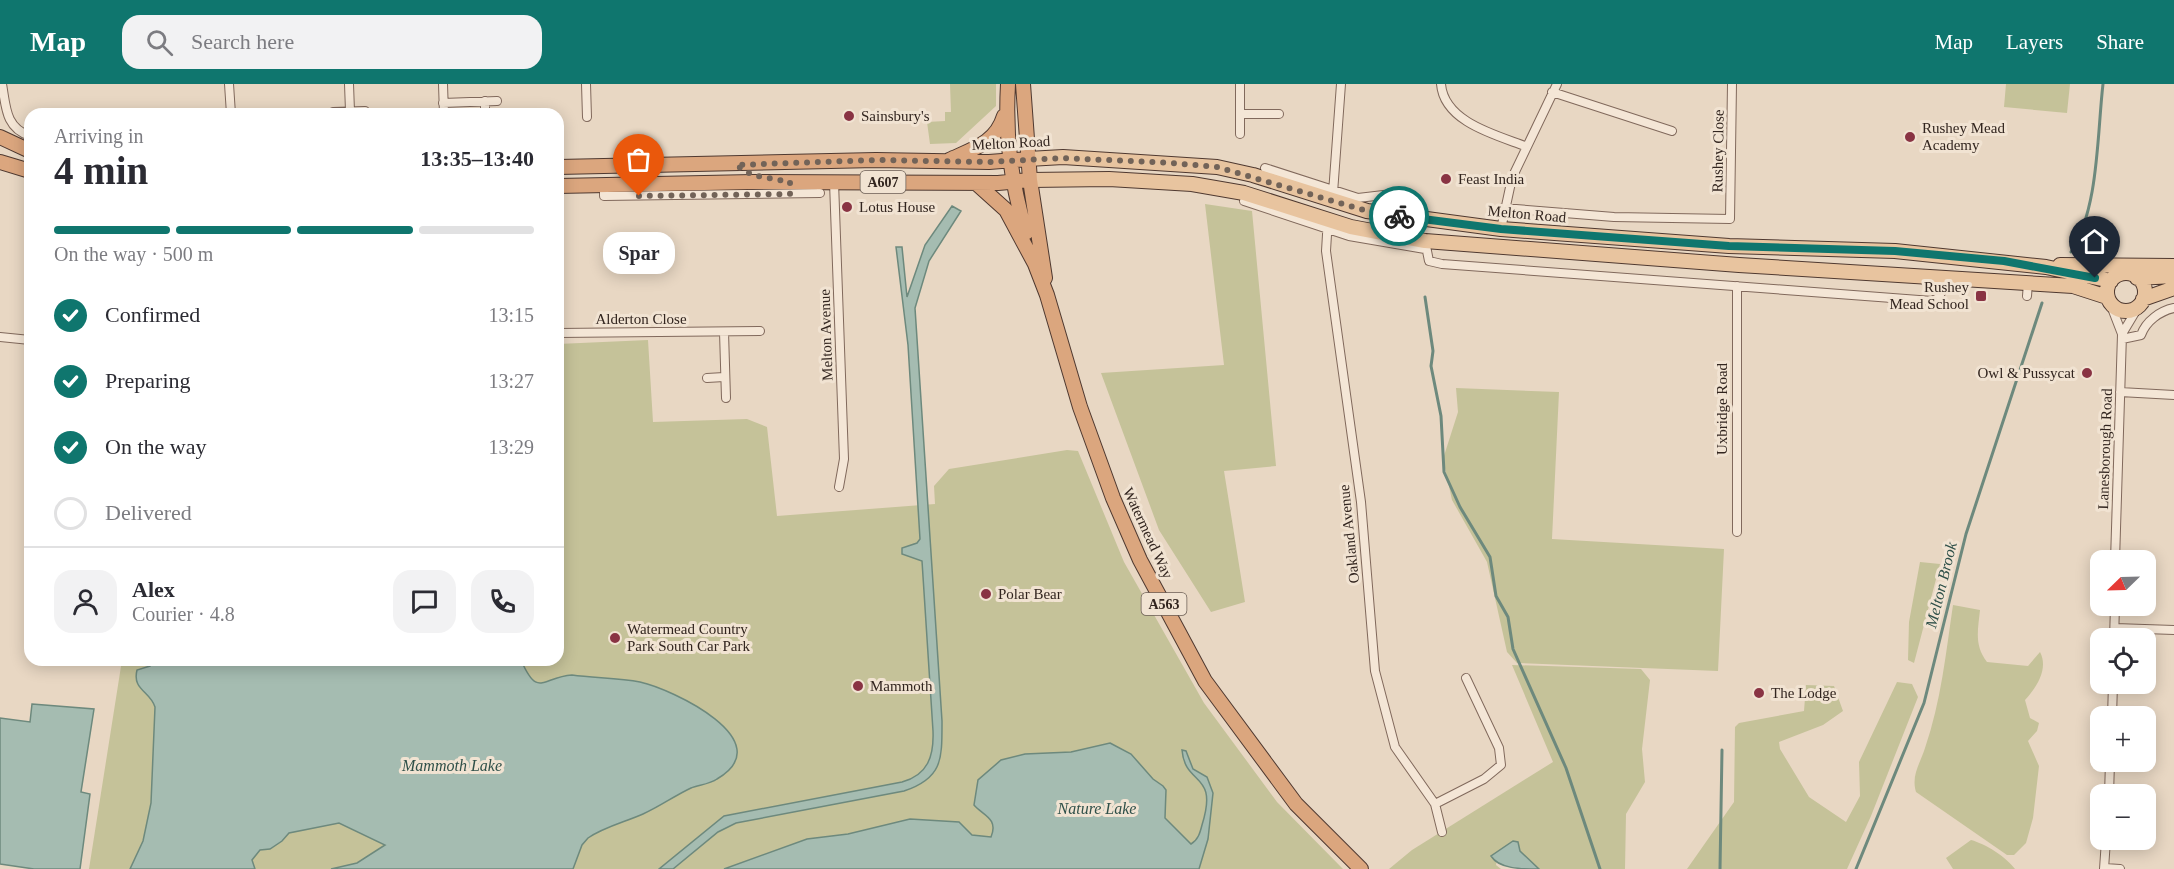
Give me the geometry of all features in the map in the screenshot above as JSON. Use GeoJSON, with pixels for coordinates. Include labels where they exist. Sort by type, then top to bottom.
{"type":"FeatureCollection","features":[{"type":"Feature","properties":{"kind":"highway"},"geometry":{"type":"LineString","coordinates":[[1006,109],[1008,84]]}},
{"type":"Feature","properties":{"kind":"highway","name":"Watermead Way"},"geometry":{"type":"LineString","coordinates":[[1023,84],[1030,180],[1047,295]]}},
{"type":"Feature","properties":{"kind":"highway","name":"Watermead Way"},"geometry":{"type":"LineString","coordinates":[[1006,109],[1011,182],[1035,264],[1047,295],[1080,407],[1113,498],[1140,560],[1204,681],[1296,804],[1361,869]]}},
{"type":"Feature","properties":{"kind":"highway","name":"Melton Road"},"geometry":{"type":"LineString","coordinates":[[945,162],[994,137],[1001,128],[1006,109]]}},
{"type":"Feature","properties":{"kind":"highway"},"geometry":{"type":"LineString","coordinates":[[0,137],[24,148]]}},
{"type":"Feature","properties":{"kind":"highway","name":"Melton Road"},"geometry":{"type":"LineString","coordinates":[[564,186],[657,190],[742,171],[876,160],[945,162],[1028,159]]}},
{"type":"Feature","properties":{"kind":"highway"},"geometry":{"type":"LineString","coordinates":[[0,162],[24,169]]}},
{"type":"Feature","properties":{"kind":"highway"},"geometry":{"type":"LineString","coordinates":[[621,166],[628,172],[670,173],[676,178],[676,184]]}},
{"type":"Feature","properties":{"kind":"highway","name":"Melton Road"},"geometry":{"type":"LineString","coordinates":[[564,167],[621,166],[742,171]]}},
{"type":"Feature","properties":{"kind":"highway"},"geometry":{"type":"LineString","coordinates":[[742,171],[790,188]]}},
{"type":"Feature","properties":{"kind":"highway","name":"A607"},"geometry":{"type":"LineString","coordinates":[[790,188],[834,182],[976,183],[1030,180]]}},
{"type":"Feature","properties":{"kind":"highway","name":"Watermead Way"},"geometry":{"type":"LineString","coordinates":[[976,183],[1006,210],[1035,264]]}},
{"type":"Feature","properties":{"kind":"main road","name":"Melton Road"},"geometry":{"type":"LineString","coordinates":[[1028,159],[1063,158],[1217,167],[1333,195],[1367,211],[1501,229],[1729,246],[1895,251],[2046,267],[2111,281]]}},
{"type":"Feature","properties":{"kind":"main road"},"geometry":{"type":"LineString","coordinates":[[1244,197],[1247,174]]}},
{"type":"Feature","properties":{"kind":"main road","name":"A607"},"geometry":{"type":"LineString","coordinates":[[1030,180],[1097,179],[1170,182],[1244,197],[1328,223],[1425,245],[1892,274],[2028,290],[2073,286],[2108,300],[2120,310],[2126,311],[2174,288]]}},
{"type":"Feature","properties":{"kind":"main road"},"geometry":{"type":"LineString","coordinates":[[1566,234],[1570,241],[1620,244],[1623,247],[1623,256]]}},
{"type":"Feature","properties":{"kind":"main road"},"geometry":{"type":"LineString","coordinates":[[1892,274],[1895,251]]}},
{"type":"Feature","properties":{"kind":"main road"},"geometry":{"type":"LineString","coordinates":[[2046,267],[2083,264],[2174,266]]}},
{"type":"Feature","properties":{"kind":"main road","name":"A607"},"geometry":{"type":"LineString","coordinates":[[2111,281],[2126,274],[2137,278],[2174,276]]}},
{"type":"Feature","properties":{"kind":"main road"},"geometry":{"type":"LineString","coordinates":[[2137,278],[2144,289],[2141,302]]}},
{"type":"Feature","properties":{"kind":"main road"},"geometry":{"type":"LineString","coordinates":[[2108,300],[2111,281]]}},
{"type":"Feature","properties":{"kind":"street"},"geometry":{"type":"LineString","coordinates":[[2,84],[7,117],[15,128],[24,133]]}},
{"type":"Feature","properties":{"kind":"street"},"geometry":{"type":"LineString","coordinates":[[229,84],[231,108]]}},
{"type":"Feature","properties":{"kind":"street"},"geometry":{"type":"LineString","coordinates":[[349,84],[350,108]]}},
{"type":"Feature","properties":{"kind":"street"},"geometry":{"type":"LineString","coordinates":[[443,84],[443,108]]}},
{"type":"Feature","properties":{"kind":"street"},"geometry":{"type":"LineString","coordinates":[[586,84],[581,106],[587,117]]}},
{"type":"Feature","properties":{"kind":"street"},"geometry":{"type":"LineString","coordinates":[[1239,134],[1240,84]]}},
{"type":"Feature","properties":{"kind":"street"},"geometry":{"type":"LineString","coordinates":[[1333,195],[1341,84]]}},
{"type":"Feature","properties":{"kind":"street"},"geometry":{"type":"LineString","coordinates":[[1441,84],[1448,105],[1458,116],[1525,146]]}},
{"type":"Feature","properties":{"kind":"street","name":"Rushey Close"},"geometry":{"type":"LineString","coordinates":[[1503,208],[1614,217],[1730,219],[1732,84]]}},
{"type":"Feature","properties":{"kind":"street"},"geometry":{"type":"LineString","coordinates":[[1501,229],[1503,208],[1512,178],[1554,88],[1672,131]]}},
{"type":"Feature","properties":{"kind":"street"},"geometry":{"type":"LineString","coordinates":[[485,101],[485,108]]}},
{"type":"Feature","properties":{"kind":"street"},"geometry":{"type":"LineString","coordinates":[[443,103],[498,101]]}},
{"type":"Feature","properties":{"kind":"street"},"geometry":{"type":"LineString","coordinates":[[1240,114],[1279,114]]}},
{"type":"Feature","properties":{"kind":"street"},"geometry":{"type":"LineString","coordinates":[[0,154],[24,169]]}},
{"type":"Feature","properties":{"kind":"street"},"geometry":{"type":"LineString","coordinates":[[1265,168],[1333,195],[1358,198],[1392,194]]}},
{"type":"Feature","properties":{"kind":"street","name":"Melton Avenue"},"geometry":{"type":"LineString","coordinates":[[834,182],[844,459],[839,487]]}},
{"type":"Feature","properties":{"kind":"street"},"geometry":{"type":"LineString","coordinates":[[657,190],[790,188],[820,194]]}},
{"type":"Feature","properties":{"kind":"street","name":"Oakland Avenue"},"geometry":{"type":"LineString","coordinates":[[1328,223],[1326,251],[1361,502],[1375,670],[1395,747],[1435,804],[1442,832]]}},
{"type":"Feature","properties":{"kind":"street"},"geometry":{"type":"LineString","coordinates":[[1425,245],[1429,261],[1442,264],[1932,301],[1938,298],[1949,279]]}},
{"type":"Feature","properties":{"kind":"street","name":"Uxbridge Road"},"geometry":{"type":"LineString","coordinates":[[1737,286],[1737,532]]}},
{"type":"Feature","properties":{"kind":"street","name":"Lanesborough Road"},"geometry":{"type":"LineString","coordinates":[[2108,300],[2122,337],[2115,550]]}},
{"type":"Feature","properties":{"kind":"street","name":"Lanesborough Road"},"geometry":{"type":"LineString","coordinates":[[2122,337],[2141,302]]}},
{"type":"Feature","properties":{"kind":"street"},"geometry":{"type":"LineString","coordinates":[[2122,337],[2141,335],[2152,319],[2163,311],[2174,308]]}},
{"type":"Feature","properties":{"kind":"street","name":"Alderton Close"},"geometry":{"type":"LineString","coordinates":[[564,333],[760,331]]}},
{"type":"Feature","properties":{"kind":"street"},"geometry":{"type":"LineString","coordinates":[[724,332],[726,398]]}},
{"type":"Feature","properties":{"kind":"street"},"geometry":{"type":"LineString","coordinates":[[0,337],[24,339]]}},
{"type":"Feature","properties":{"kind":"street"},"geometry":{"type":"LineString","coordinates":[[707,378],[724,377]]}},
{"type":"Feature","properties":{"kind":"street"},"geometry":{"type":"LineString","coordinates":[[2120,392],[2174,395]]}},
{"type":"Feature","properties":{"kind":"street"},"geometry":{"type":"LineString","coordinates":[[2115,616],[2115,628]]}},
{"type":"Feature","properties":{"kind":"street"},"geometry":{"type":"LineString","coordinates":[[2156,629],[2174,630]]}},
{"type":"Feature","properties":{"kind":"street"},"geometry":{"type":"LineString","coordinates":[[1435,804],[1484,779],[1501,765],[1499,748],[1466,678]]}},
{"type":"Feature","properties":{"kind":"street"},"geometry":{"type":"LineString","coordinates":[[2106,850],[2105,868],[2120,869]]}},
{"type":"Feature","properties":{"kind":"shaded area"},"geometry":{"type":"Polygon","coordinates":[[[950,84],[996,84],[996,106],[956,143],[930,144],[927,122],[945,121],[945,112],[951,112],[950,84]]]}},
{"type":"Feature","properties":{"kind":"shaded area"},"geometry":{"type":"Polygon","coordinates":[[[2006,84],[2070,84],[2067,113],[2004,107],[2006,84]]]}},
{"type":"Feature","properties":{"kind":"shaded area"},"geometry":{"type":"Polygon","coordinates":[[[1205,204],[1252,211],[1276,466],[1224,471],[1245,602],[1211,612],[1159,530],[1101,373],[1224,365],[1205,204]]]}},
{"type":"Feature","properties":{"kind":"shaded area"},"geometry":{"type":"Polygon","coordinates":[[[648,340],[653,422],[747,419],[767,427],[777,516],[935,504],[934,486],[949,469],[1067,450],[1078,451],[1124,562],[1204,703],[1277,802],[1343,869],[89,869],[121,666],[564,666],[564,344],[648,340]]]}},
{"type":"Feature","properties":{"kind":"shaded area"},"geometry":{"type":"Polygon","coordinates":[[[1456,388],[1559,392],[1552,539],[1724,549],[1718,671],[1517,663],[1507,652],[1487,562],[1452,500],[1443,459],[1458,412],[1456,388]]]}},
{"type":"Feature","properties":{"kind":"shaded area"},"geometry":{"type":"Polygon","coordinates":[[[1920,562],[1940,564],[1914,663],[1908,660],[1909,622],[1920,562]]]}},
{"type":"Feature","properties":{"kind":"shaded area"},"geometry":{"type":"Polygon","coordinates":[[[1953,605],[1980,610],[1979,643],[1987,662],[2028,666],[2040,652],[2042,658],[2040,678],[2025,700],[2030,718],[2039,723],[2037,731],[2028,741],[2039,766],[2033,818],[2026,843],[2014,855],[2007,855],[1916,792],[1915,775],[1931,731],[1953,605]]]}},
{"type":"Feature","properties":{"kind":"shaded area"},"geometry":{"type":"Polygon","coordinates":[[[1512,665],[1641,669],[1650,680],[1642,749],[1645,782],[1626,814],[1625,869],[1539,869],[1520,851],[1518,842],[1499,851],[1496,865],[1501,869],[1389,869],[1412,850],[1553,762],[1512,665]]]}},
{"type":"Feature","properties":{"kind":"shaded area"},"geometry":{"type":"Polygon","coordinates":[[[1897,682],[1912,684],[1918,697],[1871,816],[1847,869],[1687,869],[1734,802],[1735,727],[1739,723],[1804,711],[1806,685],[1834,686],[1843,711],[1823,725],[1779,742],[1780,749],[1809,797],[1846,822],[1860,796],[1859,762],[1897,682]]]}},
{"type":"Feature","properties":{"kind":"shaded area"},"geometry":{"type":"Polygon","coordinates":[[[1971,840],[1995,852],[2015,869],[1953,869],[1946,858],[1971,840]]]}},
{"type":"Feature","properties":{"kind":"water"},"geometry":{"type":"Polygon","coordinates":[[[952,206],[961,211],[929,261],[915,308],[942,721],[942,746],[938,765],[926,780],[904,791],[736,823],[718,832],[673,869],[659,869],[724,816],[902,782],[918,775],[928,763],[933,731],[922,561],[902,554],[902,548],[917,543],[920,539],[908,345],[896,247],[902,247],[907,297],[925,245],[952,206]]]}},
{"type":"Feature","properties":{"kind":"water","name":"Mammoth Lake"},"geometry":{"type":"Polygon","coordinates":[[[150,666],[524,666],[532,679],[542,683],[572,675],[640,682],[655,687],[696,706],[715,719],[730,733],[737,749],[734,764],[714,781],[691,788],[649,811],[588,838],[582,845],[573,869],[331,869],[357,863],[385,845],[339,823],[289,833],[270,849],[260,850],[252,860],[255,869],[130,869],[143,841],[151,803],[155,707],[137,682],[137,670],[150,666]]]}},
{"type":"Feature","properties":{"kind":"water"},"geometry":{"type":"Polygon","coordinates":[[[32,704],[94,709],[81,792],[90,794],[80,869],[34,869],[0,864],[0,718],[30,722],[32,704]]]}},
{"type":"Feature","properties":{"kind":"water","name":"Nature Lake"},"geometry":{"type":"Polygon","coordinates":[[[1110,743],[1131,754],[1153,779],[1163,786],[1166,790],[1165,818],[1191,844],[1200,831],[1206,808],[1206,796],[1204,787],[1184,762],[1182,750],[1186,751],[1193,769],[1207,777],[1213,793],[1208,839],[1199,869],[724,869],[807,839],[848,834],[910,819],[959,822],[972,835],[991,837],[993,825],[991,821],[974,805],[978,780],[1001,760],[1025,754],[1071,752],[1110,743]]]}},
{"type":"Feature","properties":{"kind":"water"},"geometry":{"type":"Polygon","coordinates":[[[1513,841],[1518,842],[1520,851],[1539,869],[1505,866],[1499,864],[1491,856],[1513,841]]]}},
{"type":"Feature","properties":{"kind":"waterway","name":"Melton Brook"},"geometry":{"type":"LineString","coordinates":[[2071,252],[2080,234],[2092,193],[2103,84]]}},
{"type":"Feature","properties":{"kind":"waterway"},"geometry":{"type":"LineString","coordinates":[[1425,297],[1433,351],[1431,366],[1441,416],[1444,472],[1460,507],[1490,557],[1496,596],[1508,617],[1513,649],[1566,768],[1600,869]]}},
{"type":"Feature","properties":{"kind":"waterway","name":"Melton Brook"},"geometry":{"type":"LineString","coordinates":[[1856,869],[1924,703],[1966,534],[2042,303]]}},
{"type":"Feature","properties":{"kind":"waterway"},"geometry":{"type":"LineString","coordinates":[[1720,869],[1722,750]]}},
{"type":"Feature","properties":{"kind":"way so far"},"geometry":{"type":"LineString","coordinates":[[639,196],[790,194],[790,182],[752,175],[736,165],[876,160],[989,162],[1063,158],[1217,167],[1253,175],[1367,211],[1399,216]]}},
{"type":"Feature","properties":{"kind":"place","name":"Sainsbury's"},"geometry":{"type":"Point","coordinates":[849,116]}},
{"type":"Feature","properties":{"kind":"place","name":"Rushey Mead Academy"},"geometry":{"type":"Point","coordinates":[1910,137]}},
{"type":"Feature","properties":{"kind":"place","name":"Feast India"},"geometry":{"type":"Point","coordinates":[1446,179]}},
{"type":"Feature","properties":{"kind":"place","name":"Spar"},"geometry":{"type":"Point","coordinates":[639,196]}},
{"type":"Feature","properties":{"kind":"place","name":"Lotus House"},"geometry":{"type":"Point","coordinates":[847,207]}},
{"type":"Feature","properties":{"kind":"place","name":"Rushey Mead School"},"geometry":{"type":"Point","coordinates":[1981,296]}},
{"type":"Feature","properties":{"kind":"place","name":"Owl & Pussycat"},"geometry":{"type":"Point","coordinates":[2087,373]}},
{"type":"Feature","properties":{"kind":"place","name":"Polar Bear"},"geometry":{"type":"Point","coordinates":[986,594]}},
{"type":"Feature","properties":{"kind":"place","name":"Watermead Country Park South Car Park"},"geometry":{"type":"Point","coordinates":[615,638]}},
{"type":"Feature","properties":{"kind":"place","name":"Mammoth"},"geometry":{"type":"Point","coordinates":[858,686]}},
{"type":"Feature","properties":{"kind":"place","name":"The Lodge"},"geometry":{"type":"Point","coordinates":[1759,693]}},
{"type":"Feature","properties":{"kind":"route"},"geometry":{"type":"LineString","coordinates":[[1399,216],[1501,229],[1648,238],[1729,246],[1895,251],[2004,261],[2046,267],[2095,278]]}}]}
